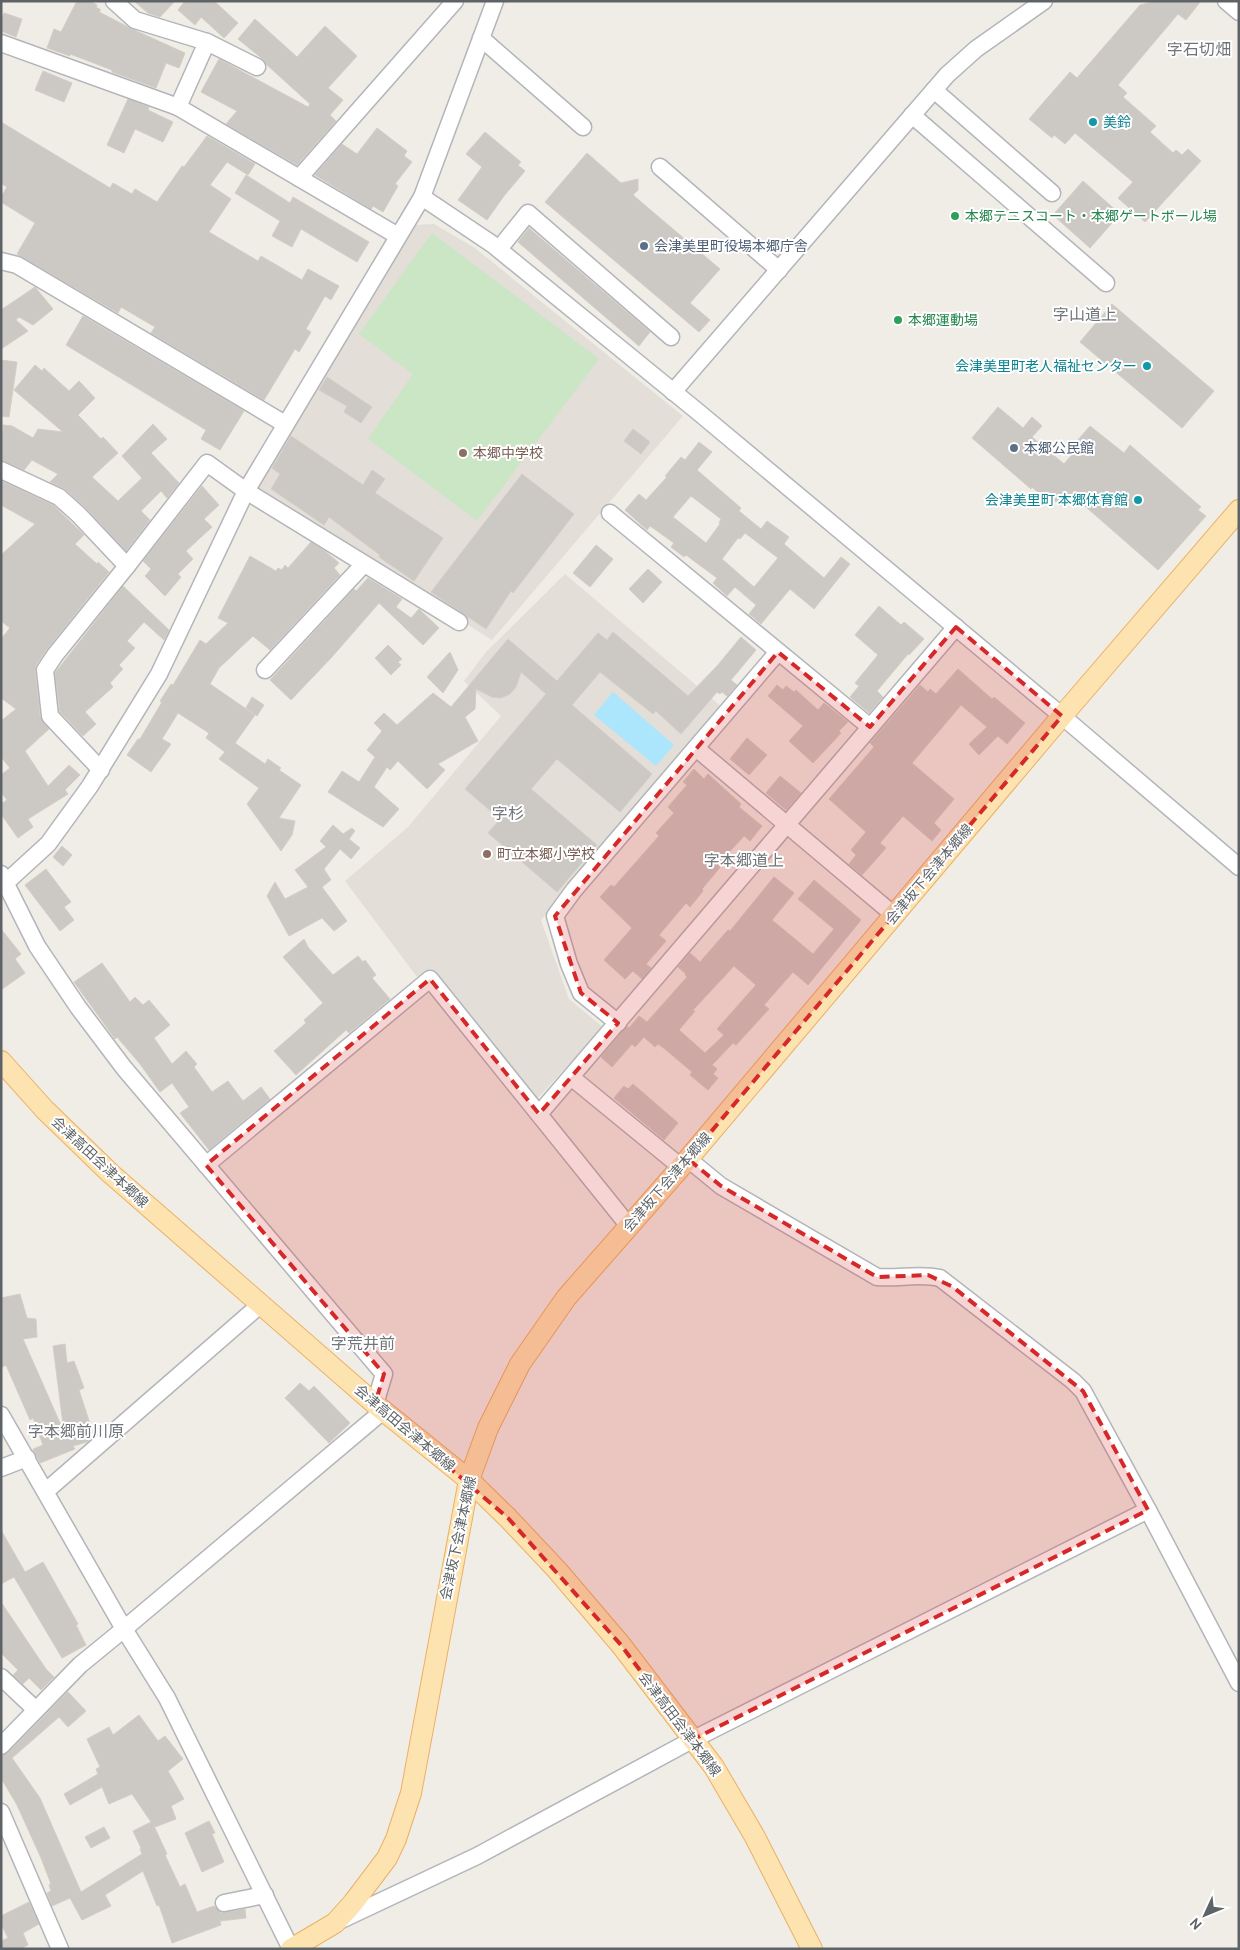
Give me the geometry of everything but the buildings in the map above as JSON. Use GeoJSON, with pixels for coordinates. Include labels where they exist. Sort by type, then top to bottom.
{"type":"FeatureCollection","features":[{"type":"Feature","properties":{"kind":"main road","name":"会津坂下会津本郷線"},"geometry":{"type":"LineString","coordinates":[[291,1949],[335,1923],[353,1903],[387,1858],[396,1839],[411,1793],[468,1480],[488,1428],[520,1364],[566,1298],[628,1225],[685,1163],[1062,716],[1239,510]]}},
{"type":"Feature","properties":{"kind":"main road","name":"会津高田会津本郷線"},"geometry":{"type":"LineString","coordinates":[[1,1060],[45,1110],[110,1173],[379,1407],[468,1480],[508,1518],[570,1585],[621,1645],[714,1767],[733,1798],[812,1949]]}},
{"type":"Feature","properties":{"kind":"street"},"geometry":{"type":"LineString","coordinates":[[114,1],[135,20],[207,42],[257,67]]}},
{"type":"Feature","properties":{"kind":"street"},"geometry":{"type":"LineString","coordinates":[[299,178],[454,1]]}},
{"type":"Feature","properties":{"kind":"street"},"geometry":{"type":"LineString","coordinates":[[1,1746],[80,1665],[379,1407],[384,1374],[124,1068],[78,1007],[37,946],[3,881],[48,844],[101,770],[159,674],[246,491],[422,197],[495,1]]}},
{"type":"Feature","properties":{"kind":"street"},"geometry":{"type":"LineString","coordinates":[[673,392],[947,75],[976,49],[1044,1]]}},
{"type":"Feature","properties":{"kind":"street"},"geometry":{"type":"LineString","coordinates":[[1226,1],[1239,12]]}},
{"type":"Feature","properties":{"kind":"street"},"geometry":{"type":"LineString","coordinates":[[481,38],[583,127]]}},
{"type":"Feature","properties":{"kind":"street"},"geometry":{"type":"LineString","coordinates":[[178,107],[207,42]]}},
{"type":"Feature","properties":{"kind":"street"},"geometry":{"type":"LineString","coordinates":[[1,43],[178,107],[398,236]]}},
{"type":"Feature","properties":{"kind":"street"},"geometry":{"type":"LineString","coordinates":[[934,90],[1052,193]]}},
{"type":"Feature","properties":{"kind":"street"},"geometry":{"type":"LineString","coordinates":[[912,115],[1106,283]]}},
{"type":"Feature","properties":{"kind":"street"},"geometry":{"type":"LineString","coordinates":[[660,167],[779,270]]}},
{"type":"Feature","properties":{"kind":"street"},"geometry":{"type":"LineString","coordinates":[[422,197],[499,249],[956,627],[1239,867]]}},
{"type":"Feature","properties":{"kind":"street"},"geometry":{"type":"LineString","coordinates":[[499,249],[528,214],[672,336]]}},
{"type":"Feature","properties":{"kind":"street"},"geometry":{"type":"LineString","coordinates":[[1,261],[17,265],[44,280],[285,424]]}},
{"type":"Feature","properties":{"kind":"street"},"geometry":{"type":"LineString","coordinates":[[101,770],[50,716],[45,670],[207,463],[246,491],[459,622]]}},
{"type":"Feature","properties":{"kind":"street"},"geometry":{"type":"LineString","coordinates":[[1,470],[59,497],[79,514],[127,566]]}},
{"type":"Feature","properties":{"kind":"street"},"geometry":{"type":"LineString","coordinates":[[610,513],[870,727]]}},
{"type":"Feature","properties":{"kind":"street"},"geometry":{"type":"LineString","coordinates":[[265,670],[364,564]]}},
{"type":"Feature","properties":{"kind":"street"},"geometry":{"type":"LineString","coordinates":[[539,1114],[956,627]]}},
{"type":"Feature","properties":{"kind":"street"},"geometry":{"type":"LineString","coordinates":[[618,1023],[581,993],[555,916],[574,890],[778,652]]}},
{"type":"Feature","properties":{"kind":"street"},"geometry":{"type":"LineString","coordinates":[[696,748],[894,915]]}},
{"type":"Feature","properties":{"kind":"street"},"geometry":{"type":"LineString","coordinates":[[206,1165],[430,979],[628,1225]]}},
{"type":"Feature","properties":{"kind":"street"},"geometry":{"type":"LineString","coordinates":[[571,1077],[685,1163],[877,1277],[893,1279],[928,1275],[940,1278],[1073,1381],[1082,1391],[1237,1675]]}},
{"type":"Feature","properties":{"kind":"street"},"geometry":{"type":"LineString","coordinates":[[46,1491],[261,1304]]}},
{"type":"Feature","properties":{"kind":"street"},"geometry":{"type":"LineString","coordinates":[[1,1414],[124,1629],[167,1698],[291,1949]]}},
{"type":"Feature","properties":{"kind":"street"},"geometry":{"type":"LineString","coordinates":[[1,1468],[27,1458]]}},
{"type":"Feature","properties":{"kind":"street"},"geometry":{"type":"LineString","coordinates":[[335,1923],[476,1856],[692,1740],[1148,1510]]}},
{"type":"Feature","properties":{"kind":"street"},"geometry":{"type":"LineString","coordinates":[[1,1677],[35,1709]]}},
{"type":"Feature","properties":{"kind":"street"},"geometry":{"type":"LineString","coordinates":[[1,1812],[60,1949]]}},
{"type":"Feature","properties":{"kind":"street"},"geometry":{"type":"LineString","coordinates":[[224,1903],[265,1895]]}},
{"type":"Feature","properties":{"kind":"highlighted area"},"geometry":{"type":"Polygon","coordinates":[[[956,627],[1062,716],[688,1159],[721,1186],[877,1277],[928,1275],[953,1287],[1083,1391],[1148,1510],[692,1740],[621,1645],[508,1518],[375,1404],[384,1374],[206,1165],[430,979],[539,1114],[618,1023],[581,993],[555,916],[778,652],[870,727],[956,627]]]}},
{"type":"Feature","properties":{"kind":"shaded area","name":"本郷中学校"},"geometry":{"type":"Polygon","coordinates":[[[434,224],[475,248],[683,416],[492,640],[252,489],[416,225],[434,224]]]}},
{"type":"Feature","properties":{"kind":"shaded area","name":"町立本郷小学校"},"geometry":{"type":"Polygon","coordinates":[[[565,574],[723,708],[541,920],[569,999],[603,1027],[536,1100],[480,1034],[430,969],[417,977],[345,881],[408,827],[501,716],[464,681],[486,652],[565,574]]]}},
{"type":"Feature","properties":{"kind":"green space"},"geometry":{"type":"Polygon","coordinates":[[[432,233],[599,359],[477,521],[368,439],[413,374],[359,334],[432,233]]]}},
{"type":"Feature","properties":{"kind":"water"},"geometry":{"type":"Polygon","coordinates":[[[613,692],[674,745],[656,766],[594,715],[613,692]]]}},
{"type":"Feature","properties":{"kind":"place","name":"美鈴"},"geometry":{"type":"Point","coordinates":[1093,122]}},
{"type":"Feature","properties":{"kind":"place","name":"本郷テニスコート・本郷ゲートボール場"},"geometry":{"type":"Point","coordinates":[955,216]}},
{"type":"Feature","properties":{"kind":"place","name":"会津美里町役場本郷庁舎"},"geometry":{"type":"Point","coordinates":[644,246]}},
{"type":"Feature","properties":{"kind":"place","name":"本郷運動場"},"geometry":{"type":"Point","coordinates":[898,320]}},
{"type":"Feature","properties":{"kind":"place","name":"会津美里町老人福祉センター"},"geometry":{"type":"Point","coordinates":[1147,366]}},
{"type":"Feature","properties":{"kind":"place","name":"本郷公民館"},"geometry":{"type":"Point","coordinates":[1014,448]}},
{"type":"Feature","properties":{"kind":"place","name":"本郷中学校"},"geometry":{"type":"Point","coordinates":[463,453]}},
{"type":"Feature","properties":{"kind":"place","name":"会津美里町 本郷体育館"},"geometry":{"type":"Point","coordinates":[1138,500]}},
{"type":"Feature","properties":{"kind":"place","name":"町立本郷小学校"},"geometry":{"type":"Point","coordinates":[487,854]}},
{"type":"Feature","properties":{"kind":"district","name":"字石切畑"},"geometry":{"type":"Point","coordinates":[1199,49]}},
{"type":"Feature","properties":{"kind":"district","name":"字山道上"},"geometry":{"type":"Point","coordinates":[1085,314]}},
{"type":"Feature","properties":{"kind":"district","name":"字杉"},"geometry":{"type":"Point","coordinates":[508,813]}},
{"type":"Feature","properties":{"kind":"district","name":"字本郷道上"},"geometry":{"type":"Point","coordinates":[744,860]}},
{"type":"Feature","properties":{"kind":"district","name":"字荒井前"},"geometry":{"type":"Point","coordinates":[363,1343]}},
{"type":"Feature","properties":{"kind":"district","name":"字本郷前川原"},"geometry":{"type":"Point","coordinates":[76,1431]}}]}
